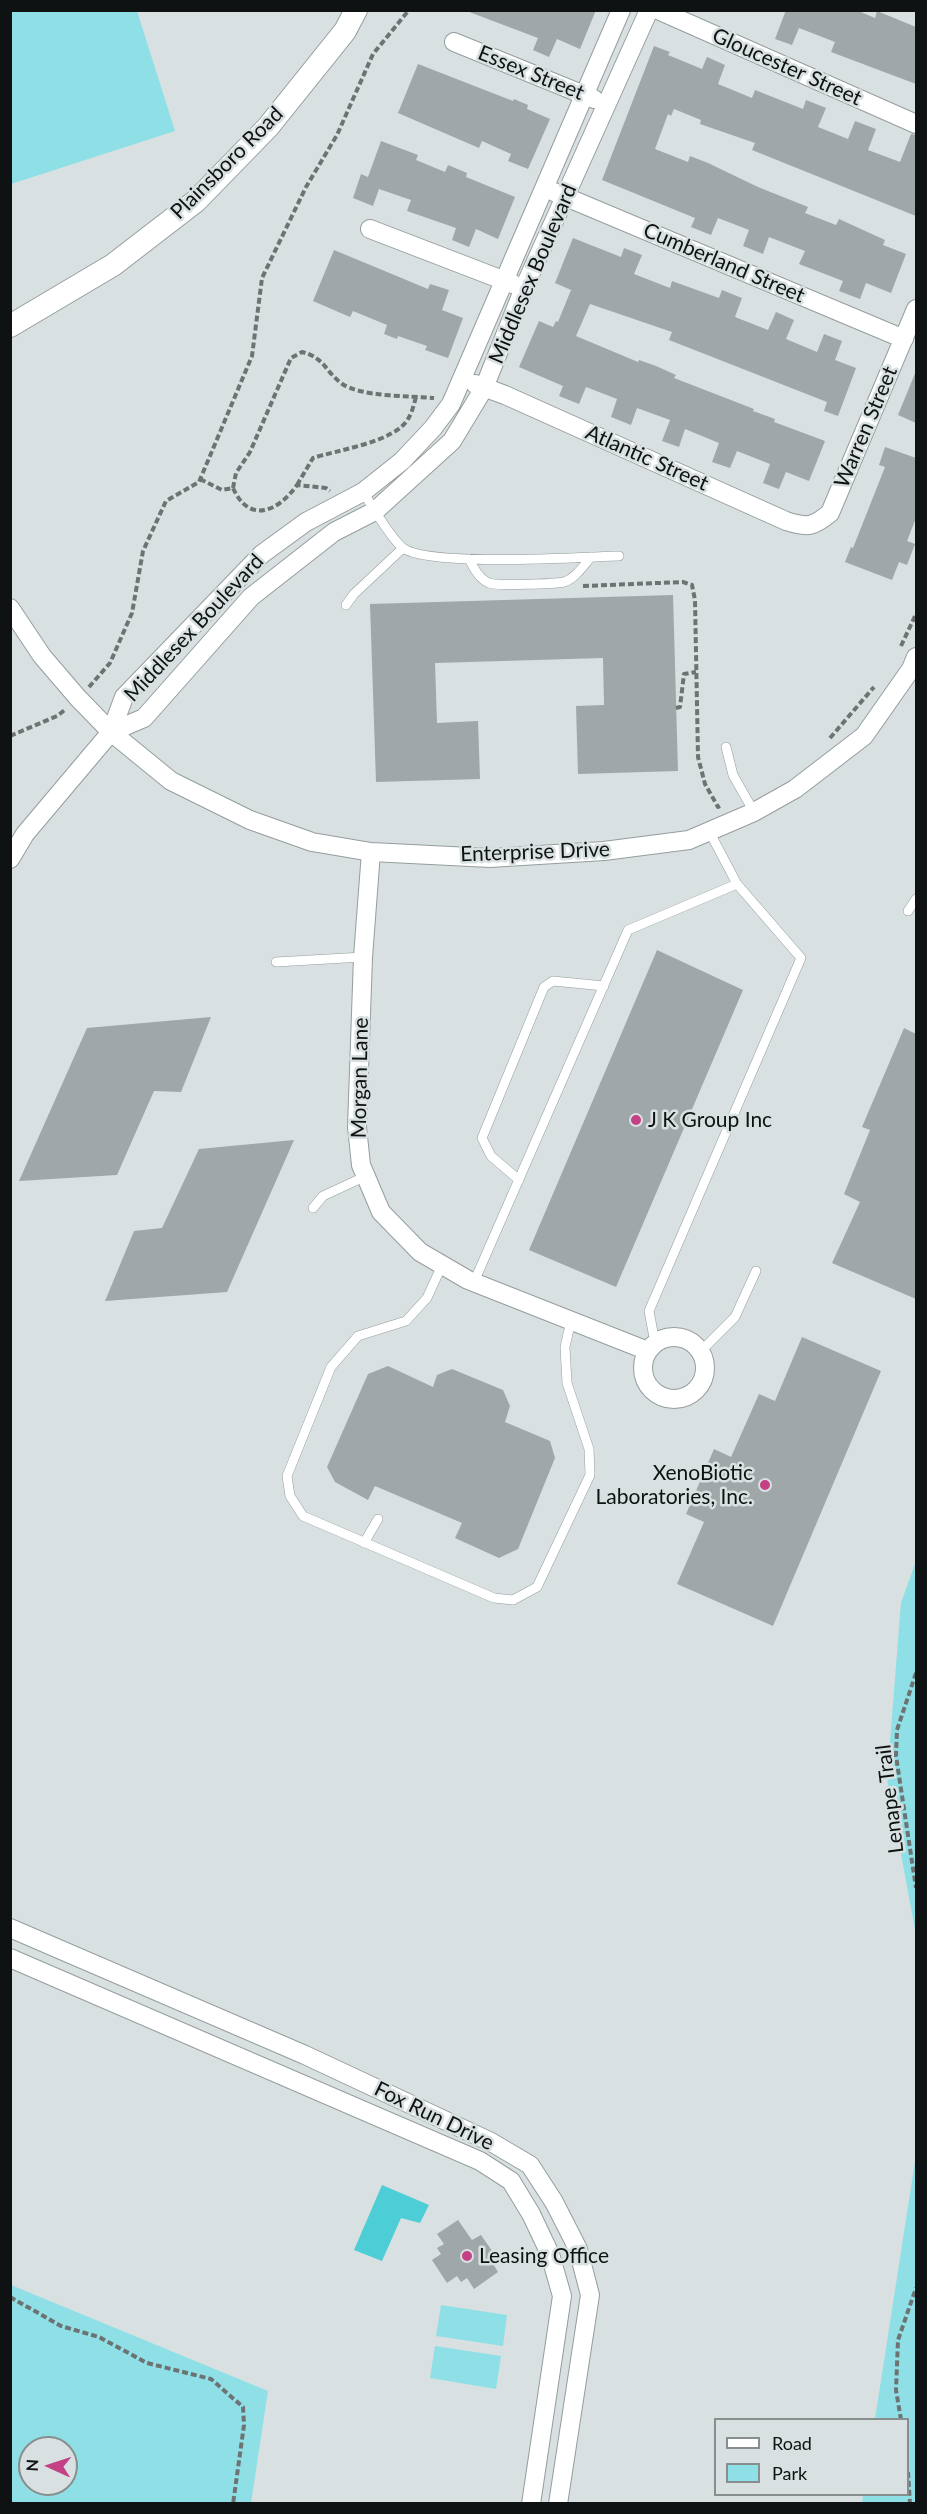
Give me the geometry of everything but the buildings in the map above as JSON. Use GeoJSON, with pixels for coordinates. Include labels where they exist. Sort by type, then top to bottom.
{"type":"FeatureCollection","features":[{"type":"Feature","properties":{"kind":"street","name":"Plainsboro Road"},"geometry":{"type":"LineString","coordinates":[[10,326],[113,265],[196,201],[268,127],[345,31],[356,10]]}},
{"type":"Feature","properties":{"kind":"street","name":"Middlesex Boulevard"},"geometry":{"type":"LineString","coordinates":[[111,732],[124,697],[262,554],[306,522],[363,492],[402,460],[433,428],[451,404],[621,10]]}},
{"type":"Feature","properties":{"kind":"street","name":"Middlesex Boulevard"},"geometry":{"type":"LineString","coordinates":[[111,732],[144,718],[251,597],[334,532],[375,511],[452,441],[484,388],[524,288],[649,10]]}},
{"type":"Feature","properties":{"kind":"street","name":"Gloucester Street"},"geometry":{"type":"LineString","coordinates":[[658,10],[916,124]]}},
{"type":"Feature","properties":{"kind":"street","name":"Essex Street"},"geometry":{"type":"LineString","coordinates":[[454,42],[607,104]]}},
{"type":"Feature","properties":{"kind":"street","name":"Cumberland Street"},"geometry":{"type":"LineString","coordinates":[[544,188],[903,339]]}},
{"type":"Feature","properties":{"kind":"street"},"geometry":{"type":"LineString","coordinates":[[370,229],[524,288]]}},
{"type":"Feature","properties":{"kind":"street","name":"Warren Street"},"geometry":{"type":"LineString","coordinates":[[830,513],[916,309]]}},
{"type":"Feature","properties":{"kind":"street","name":"Atlantic Street"},"geometry":{"type":"LineString","coordinates":[[462,379],[505,395],[786,520],[800,525],[815,525],[830,513]]}},
{"type":"Feature","properties":{"kind":"street"},"geometry":{"type":"LineString","coordinates":[[10,608],[42,656],[111,732],[25,834],[10,859]]}},
{"type":"Feature","properties":{"kind":"street","name":"Enterprise Drive"},"geometry":{"type":"LineString","coordinates":[[111,732],[171,781],[250,820],[312,842],[371,852],[490,858],[604,851],[689,840],[754,812],[795,789],[864,736],[911,669],[916,657]]}},
{"type":"Feature","properties":{"kind":"street","name":"Morgan Lane"},"geometry":{"type":"LineString","coordinates":[[371,852],[363,957],[357,1127],[361,1165],[381,1212],[420,1252],[474,1282],[571,1321],[651,1347]]}},
{"type":"Feature","properties":{"kind":"street"},"geometry":{"type":"LineString","coordinates":[[670,1337],[691,1342],[700,1352],[704,1362],[703,1380],[697,1389],[678,1399],[668,1399],[657,1395],[645,1382],[643,1362],[651,1347],[670,1337]]}},
{"type":"Feature","properties":{"kind":"street","name":"Fox Run Drive"},"geometry":{"type":"LineString","coordinates":[[10,1928],[305,2055],[491,2142],[530,2165],[554,2202],[578,2249],[590,2295],[558,2504]]}},
{"type":"Feature","properties":{"kind":"street","name":"Fox Run Drive"},"geometry":{"type":"LineString","coordinates":[[10,1958],[480,2161],[511,2181],[531,2214],[550,2254],[562,2296],[531,2504]]}},
{"type":"Feature","properties":{"kind":"lane"},"geometry":{"type":"LineString","coordinates":[[363,492],[403,548],[422,556],[469,559],[619,556]]}},
{"type":"Feature","properties":{"kind":"lane"},"geometry":{"type":"LineString","coordinates":[[346,605],[354,594],[403,548]]}},
{"type":"Feature","properties":{"kind":"lane"},"geometry":{"type":"LineString","coordinates":[[469,559],[477,573],[490,584],[507,585],[563,582],[575,575],[591,557]]}},
{"type":"Feature","properties":{"kind":"lane"},"geometry":{"type":"LineString","coordinates":[[726,747],[733,775],[754,812]]}},
{"type":"Feature","properties":{"kind":"lane"},"geometry":{"type":"LineString","coordinates":[[651,1347],[649,1311],[801,958],[737,884],[710,831]]}},
{"type":"Feature","properties":{"kind":"lane"},"geometry":{"type":"LineString","coordinates":[[474,1282],[628,930],[737,884]]}},
{"type":"Feature","properties":{"kind":"lane"},"geometry":{"type":"LineString","coordinates":[[908,911],[916,899]]}},
{"type":"Feature","properties":{"kind":"lane"},"geometry":{"type":"LineString","coordinates":[[276,962],[363,957]]}},
{"type":"Feature","properties":{"kind":"lane"},"geometry":{"type":"LineString","coordinates":[[519,1180],[492,1156],[482,1138],[544,987],[553,981],[604,986]]}},
{"type":"Feature","properties":{"kind":"lane"},"geometry":{"type":"LineString","coordinates":[[313,1208],[323,1197],[366,1176]]}},
{"type":"Feature","properties":{"kind":"lane"},"geometry":{"type":"LineString","coordinates":[[442,1265],[428,1298],[406,1321],[358,1336],[331,1366],[287,1476],[290,1496],[303,1516],[494,1598],[513,1600],[537,1587],[590,1475],[589,1449],[567,1383],[565,1347],[571,1321]]}},
{"type":"Feature","properties":{"kind":"lane"},"geometry":{"type":"LineString","coordinates":[[700,1352],[735,1317],[756,1271]]}},
{"type":"Feature","properties":{"kind":"lane"},"geometry":{"type":"LineString","coordinates":[[364,1543],[378,1519]]}},
{"type":"Feature","properties":{"kind":"path"},"geometry":{"type":"LineString","coordinates":[[10,736],[57,716],[78,698],[110,663],[132,613],[143,551],[166,501],[199,482],[252,356],[262,279],[306,187],[337,135],[373,54],[409,10]]}},
{"type":"Feature","properties":{"kind":"path"},"geometry":{"type":"LineString","coordinates":[[416,397],[408,420],[396,430],[371,442],[313,458],[289,496],[277,507],[263,511],[239,502],[232,488],[237,473],[250,452],[291,358],[302,352],[315,355],[342,384],[362,391],[443,399]]}},
{"type":"Feature","properties":{"kind":"path"},"geometry":{"type":"LineString","coordinates":[[200,479],[222,490],[232,488]]}},
{"type":"Feature","properties":{"kind":"path"},"geometry":{"type":"LineString","coordinates":[[297,485],[326,488],[342,502]]}},
{"type":"Feature","properties":{"kind":"path"},"geometry":{"type":"LineString","coordinates":[[577,586],[683,582],[692,585],[695,600],[698,757],[705,783],[718,807],[744,794]]}},
{"type":"Feature","properties":{"kind":"path"},"geometry":{"type":"LineString","coordinates":[[896,657],[916,614]]}},
{"type":"Feature","properties":{"kind":"path"},"geometry":{"type":"LineString","coordinates":[[676,708],[680,707],[684,674],[696,672]]}},
{"type":"Feature","properties":{"kind":"path"},"geometry":{"type":"LineString","coordinates":[[824,744],[876,685]]}},
{"type":"Feature","properties":{"kind":"path","name":"Lenape Trail"},"geometry":{"type":"LineString","coordinates":[[916,1673],[897,1730],[896,1756],[916,1888]]}},
{"type":"Feature","properties":{"kind":"path"},"geometry":{"type":"LineString","coordinates":[[901,2418],[896,2391],[898,2340],[916,2288]]}},
{"type":"Feature","properties":{"kind":"path"},"geometry":{"type":"LineString","coordinates":[[10,2297],[61,2326],[99,2337],[147,2363],[211,2379],[243,2407],[244,2425],[233,2504]]}},
{"type":"Feature","properties":{"kind":"path"},"geometry":{"type":"LineString","coordinates":[[909,2488],[910,2504]]}},
{"type":"Feature","properties":{"kind":"green space"},"geometry":{"type":"Polygon","coordinates":[[[10,11],[137,11],[175,131],[11,184],[10,11]]]}},
{"type":"Feature","properties":{"kind":"green space"},"geometry":{"type":"Polygon","coordinates":[[[916,1561],[916,1935],[887,1779],[901,1603],[916,1561]]]}},
{"type":"Feature","properties":{"kind":"green space"},"geometry":{"type":"Polygon","coordinates":[[[916,2155],[916,2503],[862,2503],[863,2496],[909,2496],[909,2418],[875,2418],[916,2155]]]}},
{"type":"Feature","properties":{"kind":"green space"},"geometry":{"type":"Polygon","coordinates":[[[11,2285],[268,2391],[251,2503],[11,2503],[11,2285]]]}},
{"type":"Feature","properties":{"kind":"green space"},"geometry":{"type":"Polygon","coordinates":[[[441,2305],[507,2315],[503,2346],[436,2336],[441,2305]]]}},
{"type":"Feature","properties":{"kind":"green space"},"geometry":{"type":"Polygon","coordinates":[[[435,2346],[501,2356],[496,2389],[430,2378],[435,2346]]]}},
{"type":"Feature","properties":{"kind":"shaded area"},"geometry":{"type":"Polygon","coordinates":[[[382,2185],[429,2205],[420,2223],[401,2218],[382,2261],[354,2250],[382,2185]]]}},
{"type":"Feature","properties":{"kind":"place","name":"J K Group Inc"},"geometry":{"type":"Point","coordinates":[636,1120]}},
{"type":"Feature","properties":{"kind":"place","name":"XenoBiotic Laboratories, Inc."},"geometry":{"type":"Point","coordinates":[765,1485]}},
{"type":"Feature","properties":{"kind":"place","name":"Leasing Office"},"geometry":{"type":"Point","coordinates":[467,2256]}}]}
